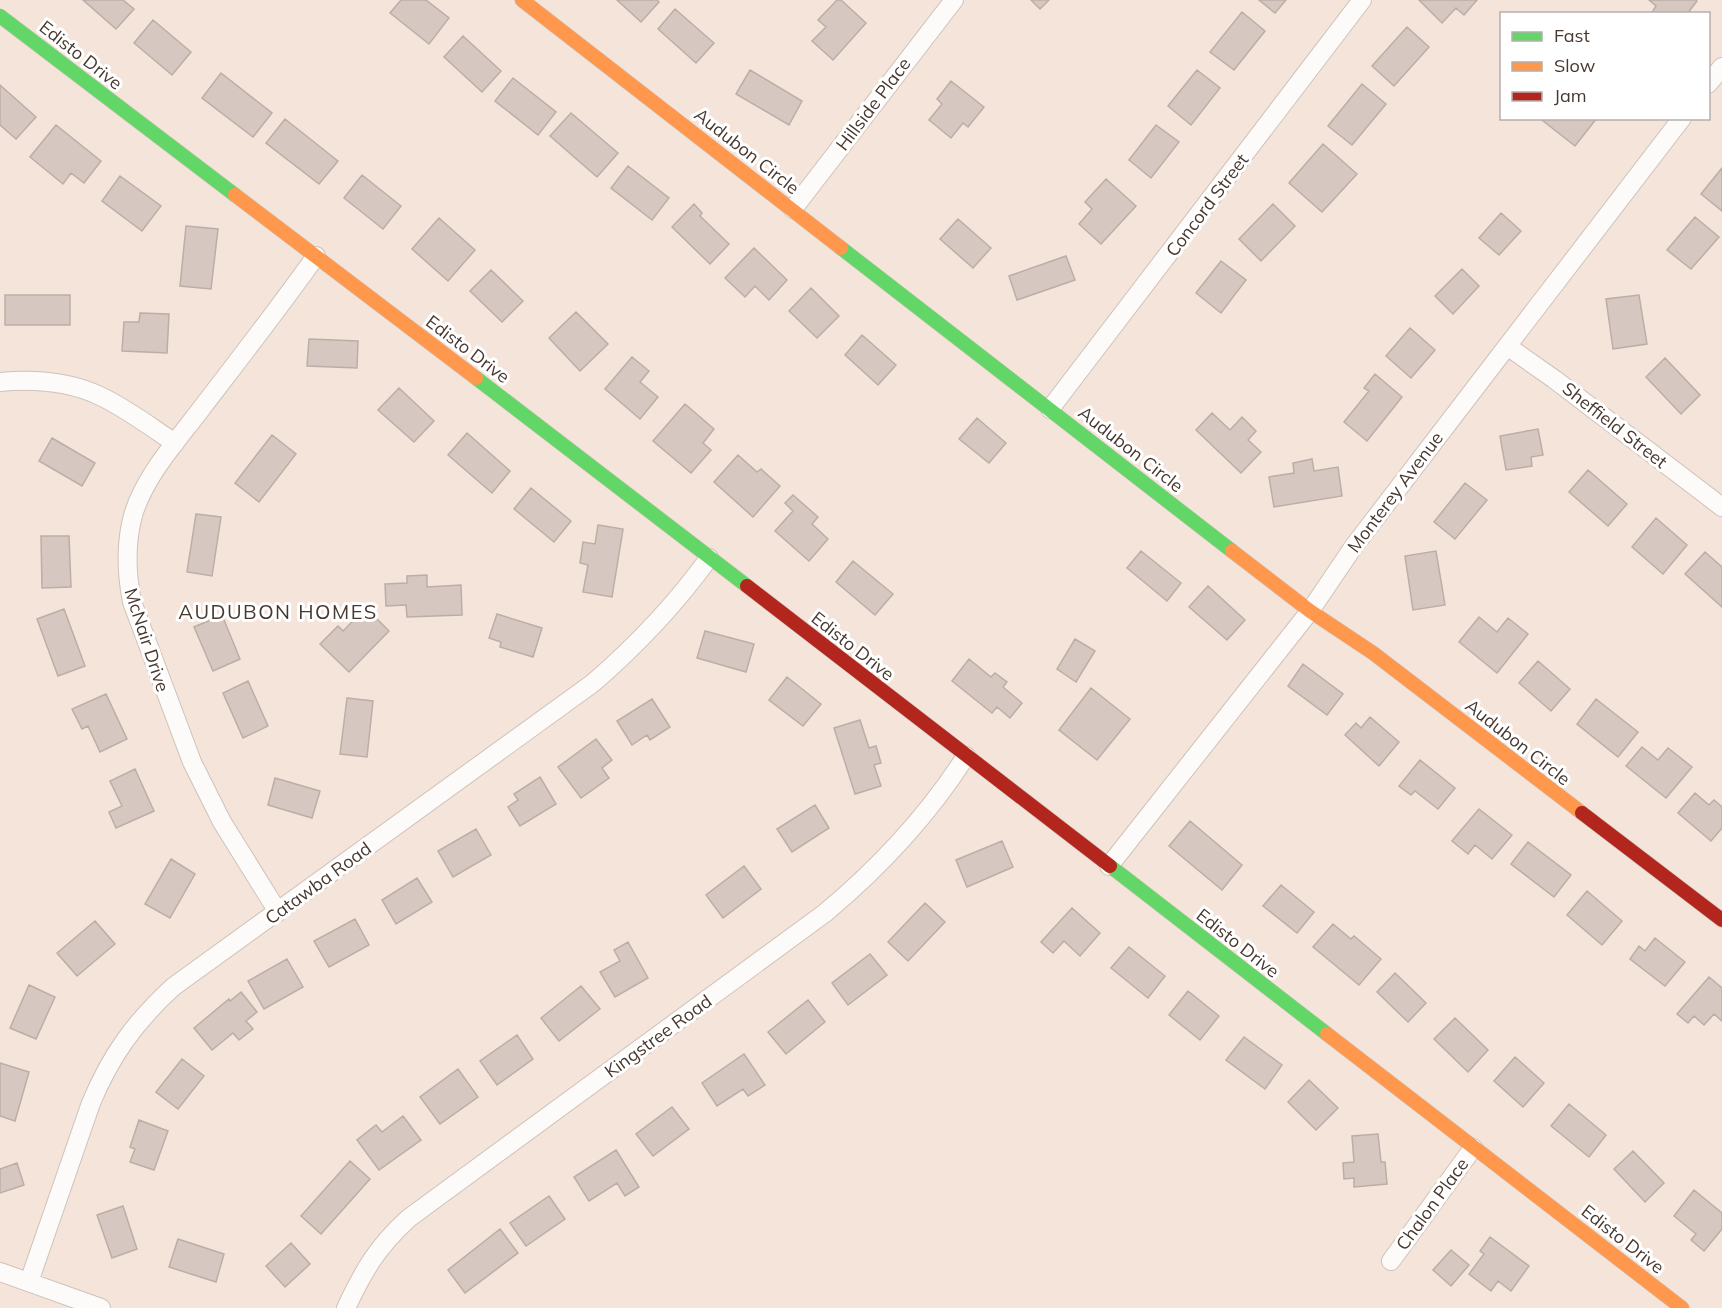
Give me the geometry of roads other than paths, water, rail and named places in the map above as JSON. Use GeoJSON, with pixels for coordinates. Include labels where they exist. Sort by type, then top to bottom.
{"type":"FeatureCollection","features":[{"type":"Feature","properties":{"kind":"street","name":"Audubon Circle"},"geometry":{"type":"LineString","coordinates":[[522,0],[1310,611],[1373,653],[1722,920]]}},
{"type":"Feature","properties":{"kind":"street","name":"Hillside Place"},"geometry":{"type":"LineString","coordinates":[[793,209],[954,0]]}},
{"type":"Feature","properties":{"kind":"street","name":"Concord Street"},"geometry":{"type":"LineString","coordinates":[[1050,409],[1362,0]]}},
{"type":"Feature","properties":{"kind":"street","name":"Edisto Drive"},"geometry":{"type":"LineString","coordinates":[[0,16],[316,256],[1682,1308]]}},
{"type":"Feature","properties":{"kind":"street"},"geometry":{"type":"LineString","coordinates":[[1710,82],[1722,67]]}},
{"type":"Feature","properties":{"kind":"street","name":"Monterey Avenue"},"geometry":{"type":"LineString","coordinates":[[1109,866],[1310,611],[1354,546],[1680,120]]}},
{"type":"Feature","properties":{"kind":"street","name":"McNair Drive"},"geometry":{"type":"LineString","coordinates":[[278,912],[222,822],[192,762],[132,602],[126,557],[134,513],[142,492],[175,443],[316,256]]}},
{"type":"Feature","properties":{"kind":"street","name":"Sheffield Street"},"geometry":{"type":"LineString","coordinates":[[1507,346],[1722,507]]}},
{"type":"Feature","properties":{"kind":"street"},"geometry":{"type":"LineString","coordinates":[[0,382],[52,383],[101,396],[175,443]]}},
{"type":"Feature","properties":{"kind":"street","name":"Catawba Road"},"geometry":{"type":"LineString","coordinates":[[29,1282],[91,1103],[116,1052],[152,1007],[173,987],[593,683],[626,655],[656,624],[686,591],[709,558]]}},
{"type":"Feature","properties":{"kind":"street","name":"Kingstree Road"},"geometry":{"type":"LineString","coordinates":[[346,1308],[365,1269],[378,1250],[409,1218],[825,914],[858,886],[896,848],[945,790],[966,756]]}},
{"type":"Feature","properties":{"kind":"street","name":"Chalon Place"},"geometry":{"type":"LineString","coordinates":[[1391,1261],[1473,1148]]}},
{"type":"Feature","properties":{"kind":"street"},"geometry":{"type":"LineString","coordinates":[[0,1272],[101,1308]]}},
{"type":"Feature","properties":{"kind":"district","name":"AUDUBON HOMES"},"geometry":{"type":"Point","coordinates":[278,611]}}]}
